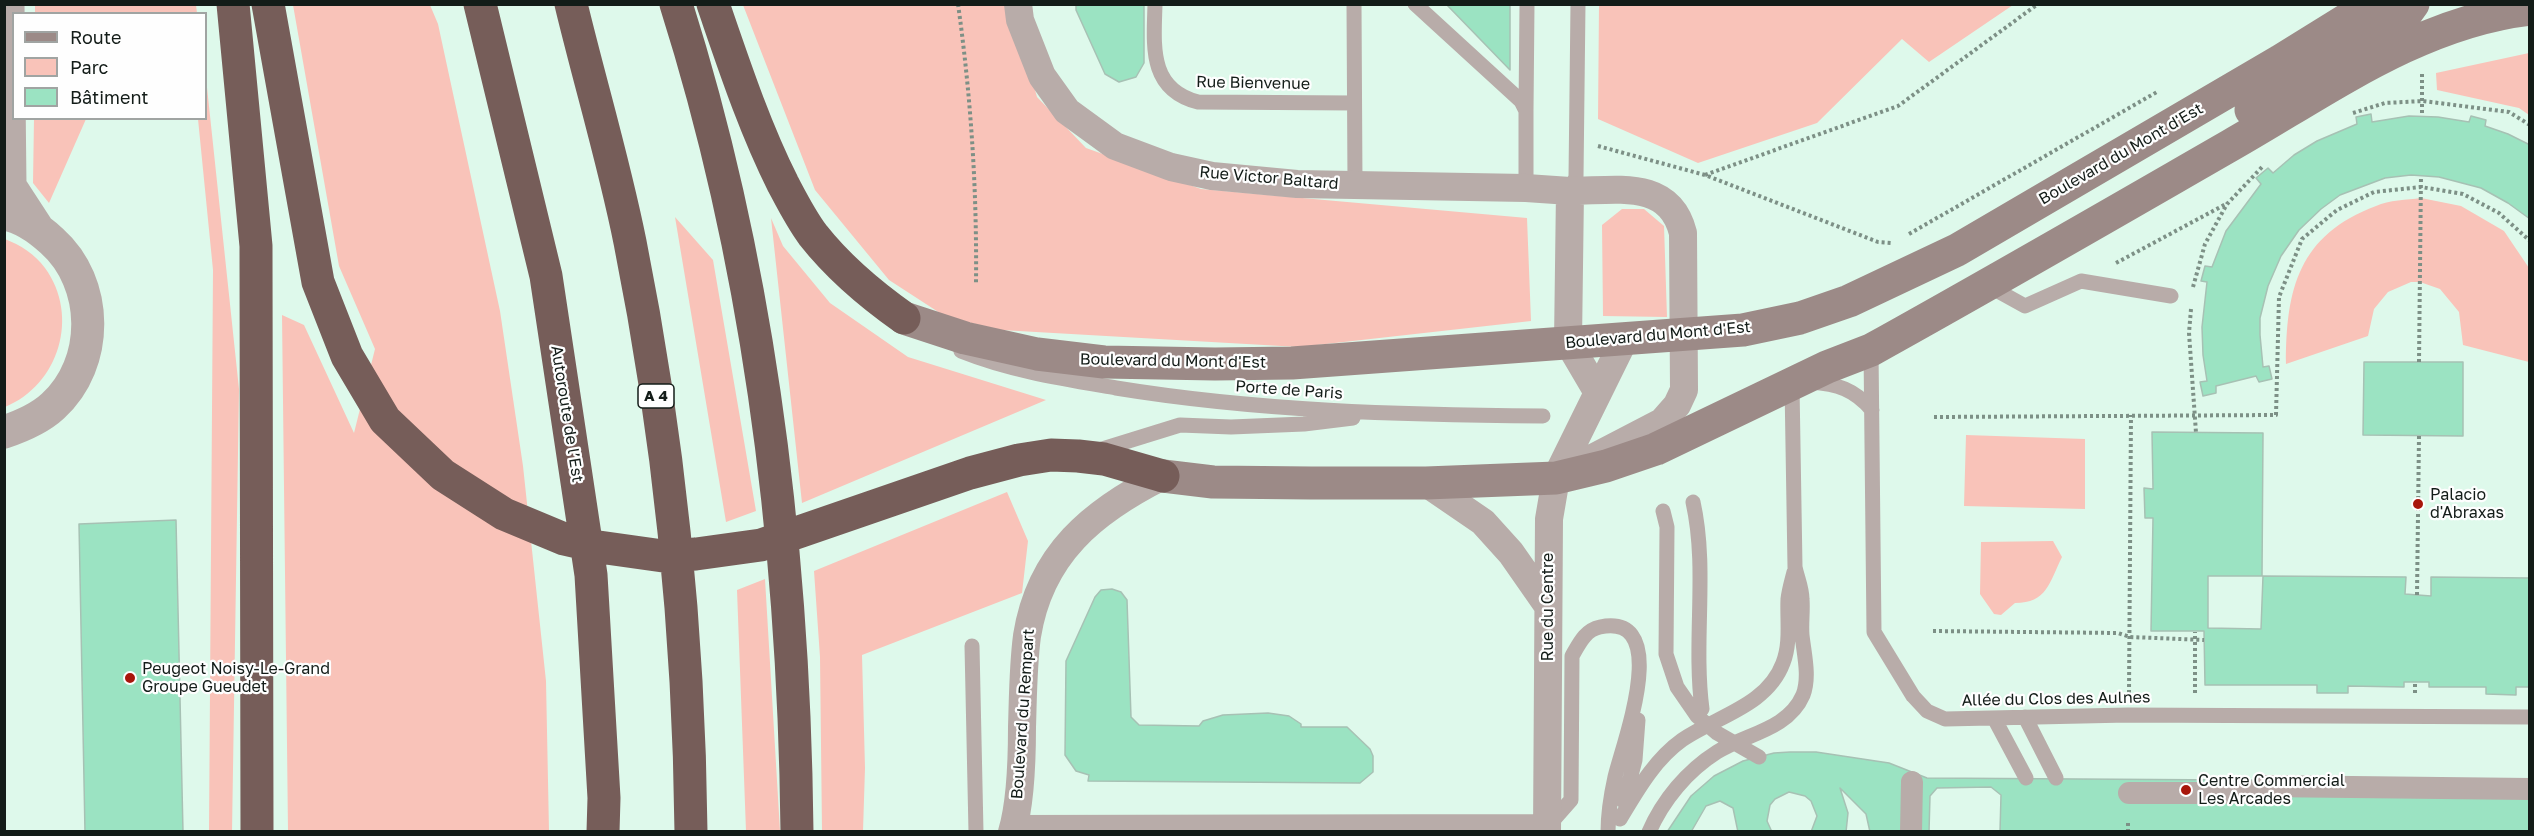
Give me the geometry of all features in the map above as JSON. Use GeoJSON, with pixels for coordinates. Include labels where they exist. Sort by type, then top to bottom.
{"type":"FeatureCollection","features":[{"type":"Feature","properties":{"kind":"highway"},"geometry":{"type":"LineString","coordinates":[[233,4],[255,246],[257,831]]}},
{"type":"Feature","properties":{"kind":"highway"},"geometry":{"type":"LineString","coordinates":[[268,4],[318,282],[347,356],[386,420],[443,475],[504,514],[564,539],[624,552],[663,556],[762,545],[970,473],[1019,460],[1051,455],[1078,456],[1104,459],[1163,476]]}},
{"type":"Feature","properties":{"kind":"highway","name":"Autoroute de l’Est"},"geometry":{"type":"LineString","coordinates":[[480,4],[546,276],[591,575],[604,798],[603,831]]}},
{"type":"Feature","properties":{"kind":"highway","name":"A 4"},"geometry":{"type":"LineString","coordinates":[[570,4],[630,241],[669,476],[688,698],[691,831]]}},
{"type":"Feature","properties":{"kind":"highway"},"geometry":{"type":"LineString","coordinates":[[676,4],[711,125],[735,228],[751,311],[773,452],[792,653],[796,831]]}},
{"type":"Feature","properties":{"kind":"highway"},"geometry":{"type":"LineString","coordinates":[[712,4],[756,128],[794,205],[813,235],[838,264],[859,285],[904,318]]}},
{"type":"Feature","properties":{"kind":"main road","name":"Boulevard du Mont d'Est"},"geometry":{"type":"LineString","coordinates":[[904,318],[1000,347],[1104,362],[1292,363],[1743,330],[1800,318],[1849,301],[1957,250],[2280,61],[2372,4]]}},
{"type":"Feature","properties":{"kind":"main road"},"geometry":{"type":"LineString","coordinates":[[2033,258],[2076,210],[2232,122],[2366,35],[2408,11],[2413,4]]}},
{"type":"Feature","properties":{"kind":"main road"},"geometry":{"type":"LineString","coordinates":[[1163,476],[1213,482],[1426,483],[1556,478],[1606,466],[1656,449],[1827,367],[1871,350],[2303,104],[2388,52],[2501,9]]}},
{"type":"Feature","properties":{"kind":"main road"},"geometry":{"type":"LineString","coordinates":[[1871,350],[1880,331],[1897,314],[2003,250],[2028,208]]}},
{"type":"Feature","properties":{"kind":"street"},"geometry":{"type":"LineString","coordinates":[[8,4],[10,186],[38,229]]}},
{"type":"Feature","properties":{"kind":"street","name":"Rue Victor Baltard"},"geometry":{"type":"LineString","coordinates":[[1017,4],[1020,20],[1042,76],[1067,111],[1115,146],[1171,167],[1212,176],[1297,183],[1570,191]]}},
{"type":"Feature","properties":{"kind":"street"},"geometry":{"type":"LineString","coordinates":[[1556,478],[1662,422],[1677,405],[1684,390],[1683,233],[1679,216],[1675,211],[1658,197],[1641,191],[1570,191],[1568,342],[1598,393]]}},
{"type":"Feature","properties":{"kind":"street"},"geometry":{"type":"LineString","coordinates":[[4,214],[38,229],[64,251],[81,281],[88,318],[86,347],[74,379],[53,406],[15,428],[4,458]]}},
{"type":"Feature","properties":{"kind":"street","name":"Rue du Centre"},"geometry":{"type":"LineString","coordinates":[[1547,830],[1549,519],[1556,478],[1625,338]]}},
{"type":"Feature","properties":{"kind":"street","name":"Boulevard du Rempart"},"geometry":{"type":"LineString","coordinates":[[1013,830],[1022,757],[1024,663],[1027,634],[1040,590],[1064,549],[1080,530],[1125,495],[1163,476]]}},
{"type":"Feature","properties":{"kind":"street"},"geometry":{"type":"LineString","coordinates":[[1426,483],[1483,522],[1511,553],[1548,606]]}},
{"type":"Feature","properties":{"kind":"street"},"geometry":{"type":"LineString","coordinates":[[1911,831],[1912,782]]}},
{"type":"Feature","properties":{"kind":"street"},"geometry":{"type":"LineString","coordinates":[[2129,793],[2253,793],[2263,786],[2529,789]]}},
{"type":"Feature","properties":{"kind":"street"},"geometry":{"type":"LineString","coordinates":[[1013,830],[1547,830]]}},
{"type":"Feature","properties":{"kind":"lane","name":"Rue Bienvenue"},"geometry":{"type":"LineString","coordinates":[[1155,4],[1154,54],[1158,70],[1166,83],[1186,99],[1198,102],[1354,103]]}},
{"type":"Feature","properties":{"kind":"lane"},"geometry":{"type":"LineString","coordinates":[[1415,4],[1521,101],[1526,111]]}},
{"type":"Feature","properties":{"kind":"lane"},"geometry":{"type":"LineString","coordinates":[[1526,188],[1527,4]]}},
{"type":"Feature","properties":{"kind":"lane"},"geometry":{"type":"LineString","coordinates":[[1570,191],[1576,177],[1578,4]]}},
{"type":"Feature","properties":{"kind":"lane"},"geometry":{"type":"LineString","coordinates":[[1355,185],[1354,103],[1358,7]]}},
{"type":"Feature","properties":{"kind":"lane"},"geometry":{"type":"LineString","coordinates":[[1987,285],[2025,306],[2081,280],[2171,296]]}},
{"type":"Feature","properties":{"kind":"lane","name":"Porte de Paris"},"geometry":{"type":"LineString","coordinates":[[904,318],[951,346],[980,358],[1060,379],[1218,403],[1312,408],[1380,415]]}},
{"type":"Feature","properties":{"kind":"lane","name":"Allée du Clos des Aulnes"},"geometry":{"type":"LineString","coordinates":[[1871,350],[1874,632],[1897,673],[1927,711],[1945,719],[2128,715],[2529,717]]}},
{"type":"Feature","properties":{"kind":"lane"},"geometry":{"type":"LineString","coordinates":[[1618,825],[1641,783],[1682,740],[1747,705],[1768,688],[1783,663],[1788,634],[1788,596],[1795,567],[1795,383],[1833,383],[1861,397],[1872,410]]}},
{"type":"Feature","properties":{"kind":"lane","name":"Porte de Paris"},"geometry":{"type":"LineString","coordinates":[[1078,456],[1180,425],[1231,427],[1304,424],[1380,415]]}},
{"type":"Feature","properties":{"kind":"lane"},"geometry":{"type":"LineString","coordinates":[[1380,415],[1544,416]]}},
{"type":"Feature","properties":{"kind":"lane"},"geometry":{"type":"LineString","coordinates":[[1694,502],[1699,544],[1698,676],[1702,709]]}},
{"type":"Feature","properties":{"kind":"lane"},"geometry":{"type":"LineString","coordinates":[[1663,511],[1667,527],[1666,654],[1677,687],[1697,716],[1717,733],[1759,757]]}},
{"type":"Feature","properties":{"kind":"lane"},"geometry":{"type":"LineString","coordinates":[[1649,831],[1658,812],[1684,778],[1717,752],[1774,726],[1791,711],[1803,694],[1806,671],[1802,633],[1802,596],[1795,567]]}},
{"type":"Feature","properties":{"kind":"lane"},"geometry":{"type":"LineString","coordinates":[[1547,830],[1571,800],[1572,656],[1583,636],[1597,627],[1616,626],[1630,634],[1638,651],[1639,686],[1635,760],[1618,825]]}},
{"type":"Feature","properties":{"kind":"lane"},"geometry":{"type":"LineString","coordinates":[[972,646],[973,808],[976,831]]}},
{"type":"Feature","properties":{"kind":"lane"},"geometry":{"type":"LineString","coordinates":[[1608,831],[1608,817],[1616,775],[1639,686]]}},
{"type":"Feature","properties":{"kind":"lane"},"geometry":{"type":"LineString","coordinates":[[2025,717],[2056,778]]}},
{"type":"Feature","properties":{"kind":"lane"},"geometry":{"type":"LineString","coordinates":[[1994,718],[2026,778]]}},
{"type":"Feature","properties":{"kind":"path"},"geometry":{"type":"LineString","coordinates":[[958,4],[968,78],[977,209],[976,283]]}},
{"type":"Feature","properties":{"kind":"path"},"geometry":{"type":"LineString","coordinates":[[1705,175],[1898,106],[2038,4]]}},
{"type":"Feature","properties":{"kind":"path"},"geometry":{"type":"LineString","coordinates":[[1904,237],[2167,87]]}},
{"type":"Feature","properties":{"kind":"path"},"geometry":{"type":"LineString","coordinates":[[2342,116],[2385,103],[2423,101],[2509,112],[2529,124]]}},
{"type":"Feature","properties":{"kind":"path"},"geometry":{"type":"LineString","coordinates":[[2422,116],[2423,101]]}},
{"type":"Feature","properties":{"kind":"path"},"geometry":{"type":"LineString","coordinates":[[1598,146],[1705,175],[1878,242],[1894,243]]}},
{"type":"Feature","properties":{"kind":"path"},"geometry":{"type":"LineString","coordinates":[[2193,289],[2194,278],[2205,244],[2227,204],[2265,164]]}},
{"type":"Feature","properties":{"kind":"path"},"geometry":{"type":"LineString","coordinates":[[2419,362],[2421,176]]}},
{"type":"Feature","properties":{"kind":"path"},"geometry":{"type":"LineString","coordinates":[[1934,417],[2276,415],[2279,297],[2302,239],[2337,210],[2374,192],[2421,187],[2463,194],[2499,213],[2529,241]]}},
{"type":"Feature","properties":{"kind":"path"},"geometry":{"type":"LineString","coordinates":[[2081,280],[2227,204]]}},
{"type":"Feature","properties":{"kind":"path"},"geometry":{"type":"LineString","coordinates":[[2192,300],[2188,333],[2196,433]]}},
{"type":"Feature","properties":{"kind":"path"},"geometry":{"type":"LineString","coordinates":[[2128,715],[2132,415]]}},
{"type":"Feature","properties":{"kind":"path"},"geometry":{"type":"LineString","coordinates":[[2417,595],[2419,436]]}},
{"type":"Feature","properties":{"kind":"path"},"geometry":{"type":"LineString","coordinates":[[1933,631],[2118,633],[2130,637],[2204,640]]}},
{"type":"Feature","properties":{"kind":"path"},"geometry":{"type":"LineString","coordinates":[[2195,632],[2195,715]]}},
{"type":"Feature","properties":{"kind":"green space"},"geometry":{"type":"Polygon","coordinates":[[[35,4],[196,5],[197,12],[35,12],[35,4]]]}},
{"type":"Feature","properties":{"kind":"green space"},"geometry":{"type":"Polygon","coordinates":[[[1599,4],[2013,5],[1929,62],[1902,39],[1817,123],[1698,163],[1598,119],[1599,4]]]}},
{"type":"Feature","properties":{"kind":"green space"},"geometry":{"type":"Polygon","coordinates":[[[293,5],[430,5],[438,24],[500,311],[523,466],[546,681],[549,831],[288,831],[282,315],[304,325],[354,433],[375,349],[339,266],[293,5]]]}},
{"type":"Feature","properties":{"kind":"green space"},"geometry":{"type":"Polygon","coordinates":[[[743,5],[1011,5],[1037,97],[1086,148],[1201,189],[1527,218],[1531,321],[1299,347],[1001,330],[946,317],[889,280],[815,190],[743,5]]]}},
{"type":"Feature","properties":{"kind":"green space"},"geometry":{"type":"Polygon","coordinates":[[[2529,53],[2529,115],[2519,108],[2437,90],[2436,73],[2529,53]]]}},
{"type":"Feature","properties":{"kind":"green space"},"geometry":{"type":"Polygon","coordinates":[[[207,87],[239,389],[232,832],[209,831],[213,270],[198,120],[207,120],[207,87]]]}},
{"type":"Feature","properties":{"kind":"green space"},"geometry":{"type":"Polygon","coordinates":[[[34,120],[86,120],[49,203],[33,183],[34,120]]]}},
{"type":"Feature","properties":{"kind":"green space"},"geometry":{"type":"Polygon","coordinates":[[[2421,198],[2461,206],[2504,231],[2529,268],[2529,362],[2463,345],[2459,312],[2440,289],[2420,282],[2411,282],[2388,292],[2374,309],[2368,336],[2286,364],[2289,311],[2294,288],[2302,267],[2314,249],[2329,232],[2350,218],[2381,204],[2421,198]]]}},
{"type":"Feature","properties":{"kind":"green space"},"geometry":{"type":"Polygon","coordinates":[[[1622,209],[1644,209],[1664,226],[1667,317],[1603,316],[1602,225],[1622,209]]]}},
{"type":"Feature","properties":{"kind":"green space"},"geometry":{"type":"Polygon","coordinates":[[[675,217],[713,260],[756,511],[726,522],[675,217]]]}},
{"type":"Feature","properties":{"kind":"green space"},"geometry":{"type":"Polygon","coordinates":[[[771,218],[783,246],[830,303],[908,357],[1046,400],[802,503],[771,218]]]}},
{"type":"Feature","properties":{"kind":"green space"},"geometry":{"type":"Polygon","coordinates":[[[5,239],[37,258],[45,268],[56,287],[61,307],[62,327],[51,366],[39,383],[24,397],[5,407],[5,239]]]}},
{"type":"Feature","properties":{"kind":"green space"},"geometry":{"type":"Polygon","coordinates":[[[1966,435],[2085,439],[2085,509],[1964,506],[1966,435]]]}},
{"type":"Feature","properties":{"kind":"green space"},"geometry":{"type":"Polygon","coordinates":[[[1007,492],[1028,541],[1022,593],[862,655],[865,768],[863,831],[822,831],[820,657],[814,571],[1007,492]]]}},
{"type":"Feature","properties":{"kind":"green space"},"geometry":{"type":"Polygon","coordinates":[[[2053,541],[2062,557],[2046,590],[2034,599],[2015,603],[2001,615],[1994,614],[1980,594],[1981,542],[2053,541]]]}},
{"type":"Feature","properties":{"kind":"green space"},"geometry":{"type":"Polygon","coordinates":[[[765,579],[780,831],[746,831],[737,590],[765,579]]]}},
{"type":"Feature","properties":{"kind":"building"},"geometry":{"type":"Polygon","coordinates":[[[1076,4],[1144,4],[1144,63],[1136,77],[1119,82],[1105,74],[1076,10],[1076,4]]]}},
{"type":"Feature","properties":{"kind":"building"},"geometry":{"type":"Polygon","coordinates":[[[1446,4],[1510,4],[1510,70],[1446,4]]]}},
{"type":"Feature","properties":{"kind":"building"},"geometry":{"type":"Polygon","coordinates":[[[2371,114],[2372,122],[2409,116],[2438,117],[2469,122],[2471,116],[2486,120],[2485,126],[2530,145],[2530,219],[2481,188],[2439,177],[2411,175],[2385,178],[2340,195],[2299,230],[2281,256],[2268,286],[2260,318],[2260,335],[2263,367],[2269,366],[2272,379],[2259,382],[2256,376],[2216,386],[2216,393],[2203,396],[2200,382],[2207,381],[2202,327],[2207,282],[2201,281],[2205,266],[2212,267],[2226,231],[2261,184],[2256,178],[2268,168],[2273,173],[2294,155],[2317,141],[2357,124],[2356,117],[2371,114]]]}},
{"type":"Feature","properties":{"kind":"building"},"geometry":{"type":"Polygon","coordinates":[[[2364,362],[2463,362],[2463,436],[2363,435],[2364,362]]]}},
{"type":"Feature","properties":{"kind":"building"},"geometry":{"type":"Polygon","coordinates":[[[2152,432],[2263,433],[2262,576],[2208,576],[2208,628],[2261,629],[2263,576],[2406,577],[2405,594],[2431,596],[2431,577],[2530,578],[2530,687],[2516,687],[2516,695],[2486,694],[2486,687],[2429,687],[2429,682],[2404,682],[2404,687],[2348,686],[2348,693],[2317,693],[2317,685],[2205,685],[2204,631],[2151,631],[2153,518],[2145,518],[2144,488],[2153,489],[2152,432]]]}},
{"type":"Feature","properties":{"kind":"building","name":"Peugeot Noisy-Le-Grand Groupe Gueudet"},"geometry":{"type":"Polygon","coordinates":[[[176,520],[183,832],[85,832],[79,524],[176,520]]]}},
{"type":"Feature","properties":{"kind":"building"},"geometry":{"type":"Polygon","coordinates":[[[1112,589],[1121,592],[1127,600],[1131,717],[1139,725],[1199,726],[1203,721],[1223,715],[1268,713],[1289,716],[1301,724],[1301,727],[1347,727],[1370,749],[1373,756],[1373,772],[1360,783],[1088,781],[1089,775],[1076,771],[1065,755],[1066,661],[1095,597],[1101,590],[1112,589]]]}},
{"type":"Feature","properties":{"kind":"building","name":"Centre Commercial Les Arcades"},"geometry":{"type":"Polygon","coordinates":[[[1816,752],[1889,763],[1927,778],[2530,782],[2530,832],[1870,832],[1866,814],[1840,788],[1848,813],[1846,832],[1811,832],[1817,816],[1811,801],[1805,796],[1789,792],[1775,799],[1770,805],[1767,821],[1772,832],[1738,832],[1733,808],[1720,801],[1706,806],[1691,832],[1667,832],[1691,796],[1714,776],[1743,761],[1774,753],[1816,752]]]}},
{"type":"Feature","properties":{"kind":"building"},"geometry":{"type":"Polygon","coordinates":[[[1991,787],[2001,795],[2000,832],[1929,832],[1930,796],[1937,788],[1991,787]]]}},
{"type":"Feature","properties":{"kind":"place","name":"Palacio d'Abraxas"},"geometry":{"type":"Point","coordinates":[2418,504]}},
{"type":"Feature","properties":{"kind":"place","name":"Peugeot Noisy-Le-Grand Groupe Gueudet"},"geometry":{"type":"Point","coordinates":[130,678]}},
{"type":"Feature","properties":{"kind":"place","name":"Centre Commercial Les Arcades"},"geometry":{"type":"Point","coordinates":[2186,790]}}]}
